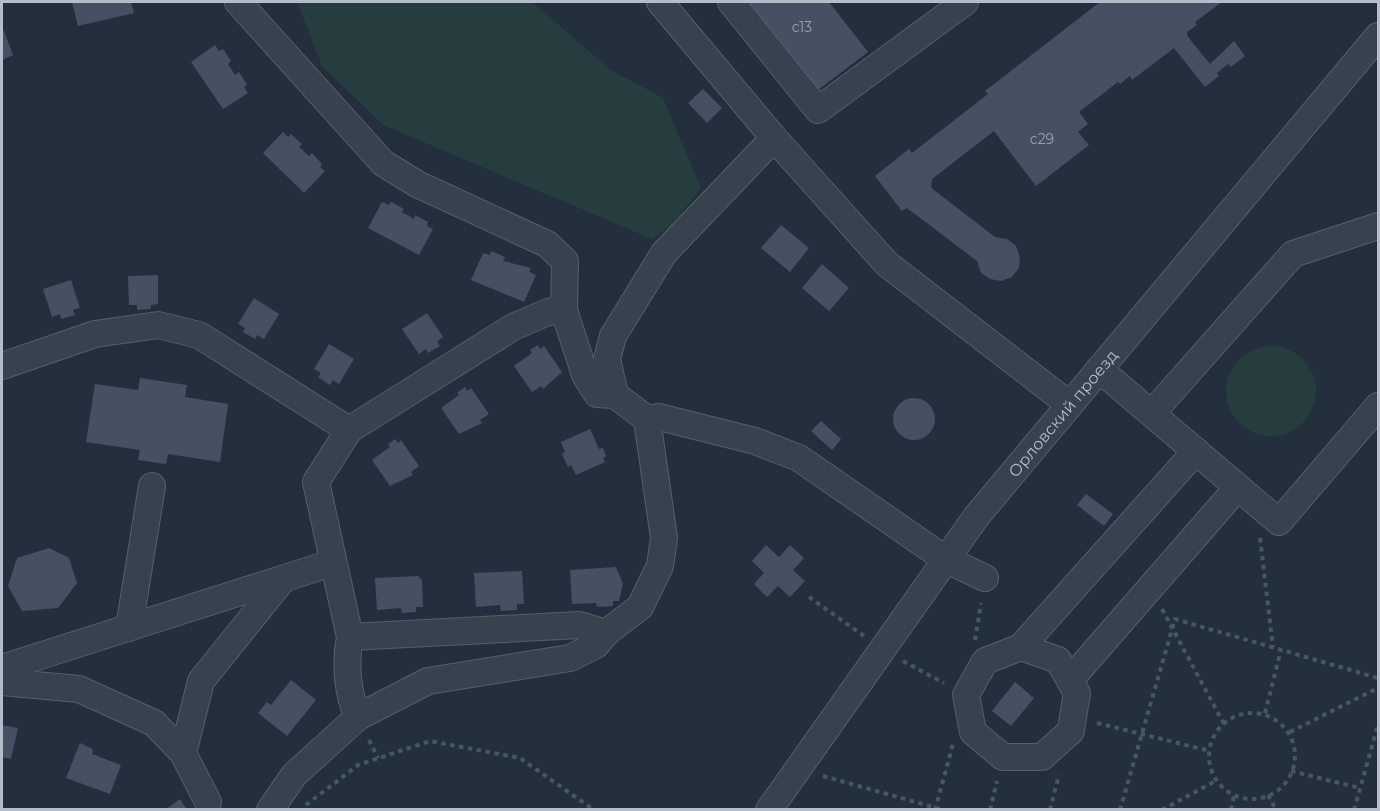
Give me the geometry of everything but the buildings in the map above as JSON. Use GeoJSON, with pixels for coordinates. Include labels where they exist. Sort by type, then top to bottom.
{"type":"FeatureCollection","features":[{"type":"Feature","properties":{"kind":"street"},"geometry":{"type":"LineString","coordinates":[[238,2],[383,163],[417,184],[547,244],[565,261],[564,310],[585,375],[597,394],[615,395],[647,419],[664,538],[660,566],[640,607],[606,633],[596,645],[570,658],[428,681],[358,717],[294,775],[270,810]]}},
{"type":"Feature","properties":{"kind":"street"},"geometry":{"type":"LineString","coordinates":[[660,2],[774,138],[887,264],[1070,405]]}},
{"type":"Feature","properties":{"kind":"street"},"geometry":{"type":"LineString","coordinates":[[731,2],[818,110],[965,2]]}},
{"type":"Feature","properties":{"kind":"street","name":"Орловский проезд"},"geometry":{"type":"LineString","coordinates":[[769,810],[976,517],[1376,43]]}},
{"type":"Feature","properties":{"kind":"street"},"geometry":{"type":"LineString","coordinates":[[615,395],[608,359],[613,336],[664,253],[774,138]]}},
{"type":"Feature","properties":{"kind":"street"},"geometry":{"type":"LineString","coordinates":[[1152,413],[1293,254],[1378,226]]}},
{"type":"Feature","properties":{"kind":"street"},"geometry":{"type":"LineString","coordinates":[[358,717],[351,703],[347,652],[350,637],[316,482],[349,430],[513,327],[548,312],[564,310]]}},
{"type":"Feature","properties":{"kind":"street"},"geometry":{"type":"LineString","coordinates":[[2,366],[95,334],[158,325],[199,335],[349,430]]}},
{"type":"Feature","properties":{"kind":"street"},"geometry":{"type":"LineString","coordinates":[[1099,369],[1279,522],[1378,406]]}},
{"type":"Feature","properties":{"kind":"street"},"geometry":{"type":"LineString","coordinates":[[647,419],[659,417],[755,441],[799,458],[945,559],[985,578]]}},
{"type":"Feature","properties":{"kind":"street"},"geometry":{"type":"LineString","coordinates":[[1021,647],[1058,660],[1077,693],[1071,731],[1042,757],[1003,757],[973,732],[966,694],[985,661],[1021,647],[1196,452]]}},
{"type":"Feature","properties":{"kind":"street"},"geometry":{"type":"LineString","coordinates":[[129,628],[152,486]]}},
{"type":"Feature","properties":{"kind":"street"},"geometry":{"type":"LineString","coordinates":[[1070,680],[1150,587],[1247,495]]}},
{"type":"Feature","properties":{"kind":"street"},"geometry":{"type":"LineString","coordinates":[[2,668],[332,563]]}},
{"type":"Feature","properties":{"kind":"street"},"geometry":{"type":"LineString","coordinates":[[183,753],[201,681],[283,579]]}},
{"type":"Feature","properties":{"kind":"street"},"geometry":{"type":"LineString","coordinates":[[350,637],[579,625],[606,633]]}},
{"type":"Feature","properties":{"kind":"street"},"geometry":{"type":"LineString","coordinates":[[2,682],[79,689],[154,723],[183,753],[208,802]]}},
{"type":"Feature","properties":{"kind":"path"},"geometry":{"type":"LineString","coordinates":[[1247,495],[1273,647]]}},
{"type":"Feature","properties":{"kind":"path"},"geometry":{"type":"LineString","coordinates":[[1150,587],[1225,724]]}},
{"type":"Feature","properties":{"kind":"path"},"geometry":{"type":"LineString","coordinates":[[1120,810],[1175,619],[1378,678]]}},
{"type":"Feature","properties":{"kind":"path"},"geometry":{"type":"LineString","coordinates":[[1265,713],[1281,650]]}},
{"type":"Feature","properties":{"kind":"path"},"geometry":{"type":"LineString","coordinates":[[1290,732],[1378,688]]}},
{"type":"Feature","properties":{"kind":"path"},"geometry":{"type":"LineString","coordinates":[[1265,713],[1290,732],[1296,762],[1282,789],[1254,801],[1224,792],[1208,766],[1212,735],[1234,715],[1265,713]]}},
{"type":"Feature","properties":{"kind":"path"},"geometry":{"type":"LineString","coordinates":[[1073,717],[1210,751]]}},
{"type":"Feature","properties":{"kind":"path"},"geometry":{"type":"LineString","coordinates":[[1354,810],[1378,726]]}},
{"type":"Feature","properties":{"kind":"path"},"geometry":{"type":"LineString","coordinates":[[300,810],[358,765],[430,741],[520,758],[594,810]]}},
{"type":"Feature","properties":{"kind":"path"},"geometry":{"type":"LineString","coordinates":[[798,768],[944,810]]}},
{"type":"Feature","properties":{"kind":"path"},"geometry":{"type":"LineString","coordinates":[[1291,771],[1360,788]]}},
{"type":"Feature","properties":{"kind":"path"},"geometry":{"type":"LineString","coordinates":[[1162,810],[1216,780]]}},
{"type":"Feature","properties":{"kind":"path"},"geometry":{"type":"LineString","coordinates":[[1231,810],[1234,795]]}},
{"type":"Feature","properties":{"kind":"path"},"geometry":{"type":"LineString","coordinates":[[1268,795],[1276,810]]}},
{"type":"Feature","properties":{"kind":"green space"},"geometry":{"type":"Polygon","coordinates":[[[297,2],[532,2],[611,70],[663,98],[701,188],[673,224],[652,239],[383,125],[322,66],[297,2]]]}},
{"type":"Feature","properties":{"kind":"green space"},"geometry":{"type":"Polygon","coordinates":[[[1271,346],[1288,349],[1303,359],[1313,374],[1316,391],[1313,408],[1303,423],[1288,433],[1271,436],[1254,433],[1239,423],[1229,408],[1226,391],[1229,374],[1239,359],[1254,349],[1271,346]]]}}]}
